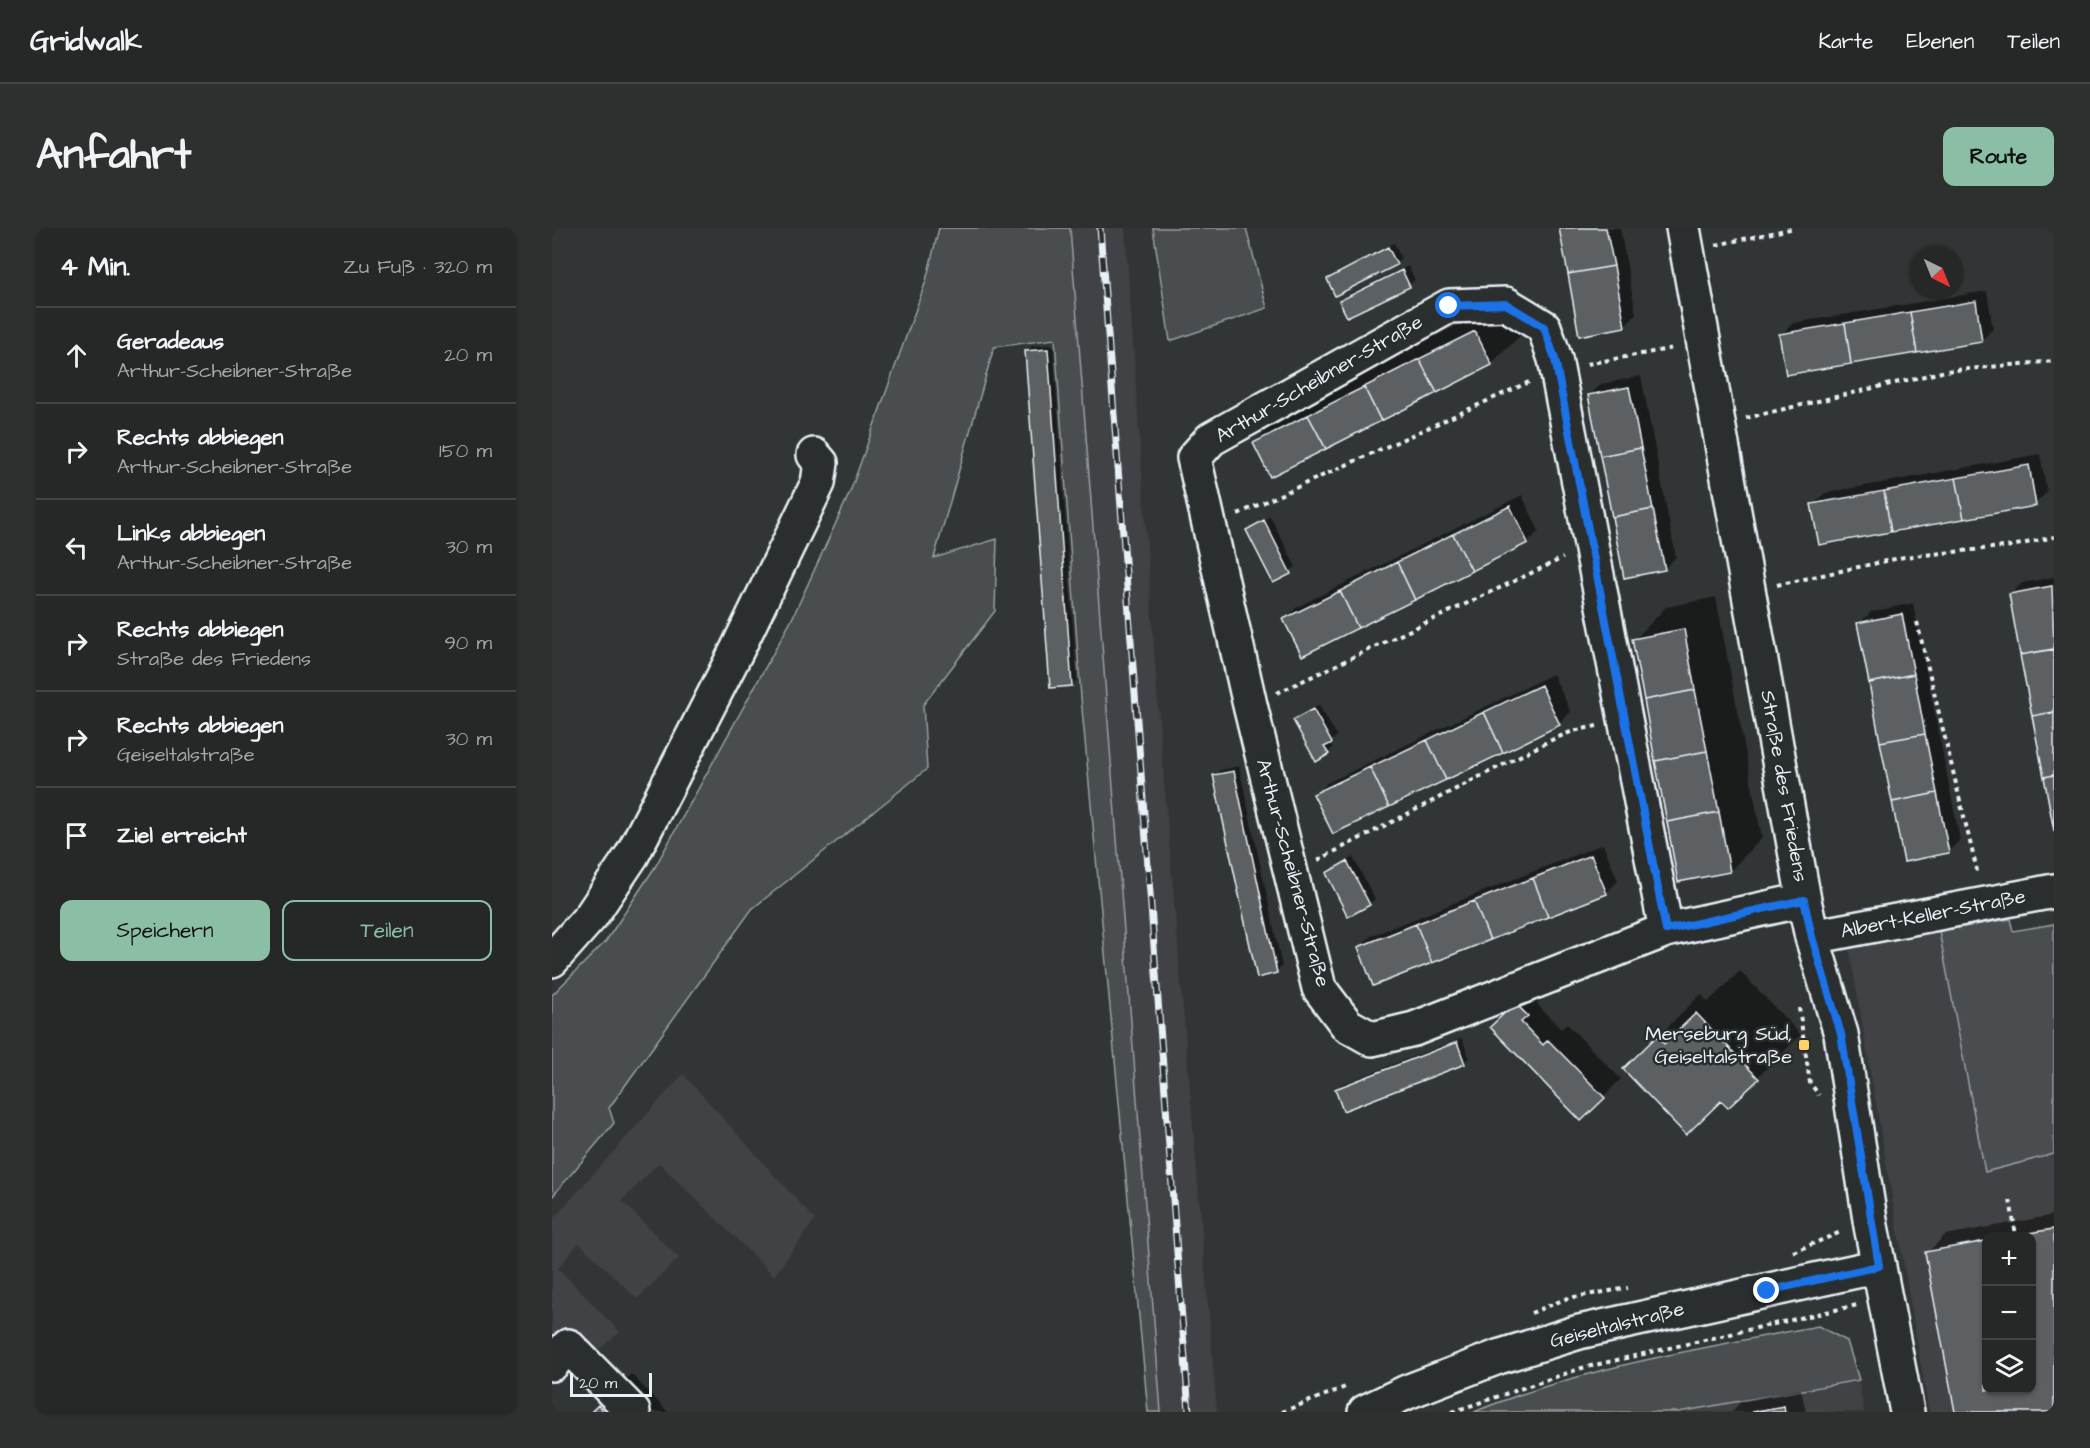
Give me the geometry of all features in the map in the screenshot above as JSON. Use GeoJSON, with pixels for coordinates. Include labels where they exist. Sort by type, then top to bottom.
{"type":"FeatureCollection","features":[{"type":"Feature","properties":{"kind":"street","name":"Straße des Friedens"},"geometry":{"type":"LineString","coordinates":[[1685,240],[1804,900],[1812,937],[1841,1034],[1879,1266],[1907,1412]]}},
{"type":"Feature","properties":{"kind":"street","name":"Arthur-Scheibner-Straße"},"geometry":{"type":"LineString","coordinates":[[1666,930],[1557,369],[1544,327],[1506,304],[1449,306],[1211,439],[1194,458],[1250,705],[1319,988],[1347,1025],[1372,1039],[1414,1029],[1666,930],[1804,900]]}},
{"type":"Feature","properties":{"kind":"street"},"geometry":{"type":"LineString","coordinates":[[552,960],[591,916],[632,855],[737,650],[818,483],[821,464],[814,455]]}},
{"type":"Feature","properties":{"kind":"street","name":"Albert-Keller-Straße"},"geometry":{"type":"LineString","coordinates":[[1812,937],[2054,891]]}},
{"type":"Feature","properties":{"kind":"street","name":"Geiseltalstraße"},"geometry":{"type":"LineString","coordinates":[[1365,1412],[1407,1392],[1488,1361],[1579,1332],[1879,1266]]}},
{"type":"Feature","properties":{"kind":"street"},"geometry":{"type":"LineString","coordinates":[[560,1355],[633,1412]]}},
{"type":"Feature","properties":{"kind":"path"},"geometry":{"type":"LineString","coordinates":[[1685,240],[1795,228]]}},
{"type":"Feature","properties":{"kind":"path"},"geometry":{"type":"LineString","coordinates":[[1210,527],[1557,369],[1704,343]]}},
{"type":"Feature","properties":{"kind":"path"},"geometry":{"type":"LineString","coordinates":[[1719,424],[1946,371],[2054,361]]}},
{"type":"Feature","properties":{"kind":"path"},"geometry":{"type":"LineString","coordinates":[[1749,591],[1904,557],[2012,546],[2054,537]]}},
{"type":"Feature","properties":{"kind":"path"},"geometry":{"type":"LineString","coordinates":[[1250,705],[1591,544]]}},
{"type":"Feature","properties":{"kind":"path"},"geometry":{"type":"LineString","coordinates":[[1917,622],[1986,905]]}},
{"type":"Feature","properties":{"kind":"path"},"geometry":{"type":"LineString","coordinates":[[1291,874],[1549,741],[1573,731],[1625,720]]}},
{"type":"Feature","properties":{"kind":"path"},"geometry":{"type":"LineString","coordinates":[[2010,1200],[2015,1232]]}},
{"type":"Feature","properties":{"kind":"path"},"geometry":{"type":"LineString","coordinates":[[1452,1412],[1582,1368],[1885,1299]]}},
{"type":"Feature","properties":{"kind":"shaded area"},"geometry":{"type":"Polygon","coordinates":[[[939,228],[1070,228],[1161,1412],[1148,1412],[1081,698],[1055,339],[994,347],[934,558],[997,539],[995,611],[923,705],[927,769],[752,909],[609,1108],[614,1123],[552,1197],[552,995],[606,941],[655,867],[791,621],[850,492],[926,281],[939,228]]]}},
{"type":"Feature","properties":{"kind":"shaded area"},"geometry":{"type":"Polygon","coordinates":[[[1070,228],[1125,228],[1160,734],[1217,1412],[1161,1412],[1070,228]]]}},
{"type":"Feature","properties":{"kind":"shaded area"},"geometry":{"type":"Polygon","coordinates":[[[1153,228],[1246,228],[1267,308],[1170,341],[1153,228]]]}},
{"type":"Feature","properties":{"kind":"shaded area"},"geometry":{"type":"Polygon","coordinates":[[[2010,919],[2013,931],[2054,924],[2054,1154],[1985,1172],[1939,931],[2010,919]]]}},
{"type":"Feature","properties":{"kind":"shaded area"},"geometry":{"type":"Polygon","coordinates":[[[1939,931],[1985,1172],[2054,1154],[2054,1412],[1929,1412],[1849,947],[1939,931]]]}},
{"type":"Feature","properties":{"kind":"shaded area"},"geometry":{"type":"Polygon","coordinates":[[[683,1074],[815,1220],[774,1276],[659,1163],[622,1201],[679,1258],[637,1299],[579,1243],[558,1268],[620,1332],[576,1369],[552,1344],[552,1220],[683,1074]]]}},
{"type":"Feature","properties":{"kind":"shaded area"},"geometry":{"type":"Polygon","coordinates":[[[1818,1326],[1847,1341],[1859,1380],[1679,1412],[1474,1412],[1557,1383],[1643,1360],[1818,1326]]]}},
{"type":"Feature","properties":{"kind":"shaded area"},"geometry":{"type":"Polygon","coordinates":[[[1859,1380],[1864,1412],[1679,1412],[1859,1380]]]}},
{"type":"Feature","properties":{"kind":"building"},"geometry":{"type":"Polygon","coordinates":[[[1559,228],[1606,228],[1614,266],[1568,274],[1559,228]]]}},
{"type":"Feature","properties":{"kind":"building"},"geometry":{"type":"Polygon","coordinates":[[[1388,247],[1397,265],[1335,296],[1327,279],[1388,247]]]}},
{"type":"Feature","properties":{"kind":"building"},"geometry":{"type":"Polygon","coordinates":[[[1614,266],[1625,327],[1579,336],[1568,274],[1614,266]]]}},
{"type":"Feature","properties":{"kind":"building"},"geometry":{"type":"Polygon","coordinates":[[[1402,270],[1410,287],[1347,317],[1339,301],[1402,270]]]}},
{"type":"Feature","properties":{"kind":"building"},"geometry":{"type":"Polygon","coordinates":[[[1976,301],[1982,342],[1917,353],[1910,312],[1976,301]]]}},
{"type":"Feature","properties":{"kind":"building"},"geometry":{"type":"Polygon","coordinates":[[[1910,312],[1917,353],[1851,364],[1845,323],[1910,312]]]}},
{"type":"Feature","properties":{"kind":"building"},"geometry":{"type":"Polygon","coordinates":[[[1845,323],[1851,364],[1786,375],[1779,334],[1845,323]]]}},
{"type":"Feature","properties":{"kind":"building"},"geometry":{"type":"Polygon","coordinates":[[[1475,331],[1492,365],[1437,393],[1419,359],[1475,331]]]}},
{"type":"Feature","properties":{"kind":"building"},"geometry":{"type":"Polygon","coordinates":[[[1048,349],[1072,686],[1050,688],[1025,351],[1048,349]]]}},
{"type":"Feature","properties":{"kind":"building"},"geometry":{"type":"Polygon","coordinates":[[[1419,359],[1437,393],[1381,421],[1364,387],[1419,359]]]}},
{"type":"Feature","properties":{"kind":"building"},"geometry":{"type":"Polygon","coordinates":[[[1364,387],[1381,421],[1326,449],[1308,415],[1364,387]]]}},
{"type":"Feature","properties":{"kind":"building"},"geometry":{"type":"Polygon","coordinates":[[[1629,387],[1641,448],[1600,456],[1588,395],[1629,387]]]}},
{"type":"Feature","properties":{"kind":"building"},"geometry":{"type":"Polygon","coordinates":[[[1308,415],[1326,449],[1270,477],[1253,443],[1308,415]]]}},
{"type":"Feature","properties":{"kind":"building"},"geometry":{"type":"Polygon","coordinates":[[[1641,448],[1653,509],[1612,517],[1600,456],[1641,448]]]}},
{"type":"Feature","properties":{"kind":"building"},"geometry":{"type":"Polygon","coordinates":[[[2029,465],[2036,506],[1964,519],[1956,478],[2029,465]]]}},
{"type":"Feature","properties":{"kind":"building"},"geometry":{"type":"Polygon","coordinates":[[[1956,478],[1964,519],[1891,532],[1884,491],[1956,478]]]}},
{"type":"Feature","properties":{"kind":"building"},"geometry":{"type":"Polygon","coordinates":[[[1884,491],[1891,532],[1819,545],[1811,504],[1884,491]]]}},
{"type":"Feature","properties":{"kind":"building"},"geometry":{"type":"Polygon","coordinates":[[[1510,506],[1528,543],[1472,571],[1453,534],[1510,506]]]}},
{"type":"Feature","properties":{"kind":"building"},"geometry":{"type":"Polygon","coordinates":[[[1653,509],[1665,570],[1624,578],[1612,517],[1653,509]]]}},
{"type":"Feature","properties":{"kind":"building"},"geometry":{"type":"Polygon","coordinates":[[[1264,520],[1291,574],[1273,583],[1246,530],[1264,520]]]}},
{"type":"Feature","properties":{"kind":"building"},"geometry":{"type":"Polygon","coordinates":[[[1453,534],[1472,571],[1415,600],[1397,562],[1453,534]]]}},
{"type":"Feature","properties":{"kind":"building"},"geometry":{"type":"Polygon","coordinates":[[[1397,562],[1415,600],[1358,628],[1340,591],[1397,562]]]}},
{"type":"Feature","properties":{"kind":"building"},"geometry":{"type":"Polygon","coordinates":[[[2052,586],[2054,649],[2020,655],[2009,594],[2052,586]]]}},
{"type":"Feature","properties":{"kind":"building"},"geometry":{"type":"Polygon","coordinates":[[[1340,591],[1358,628],[1302,656],[1283,619],[1340,591]]]}},
{"type":"Feature","properties":{"kind":"building"},"geometry":{"type":"Polygon","coordinates":[[[1902,614],[1914,674],[1869,683],[1857,623],[1902,614]]]}},
{"type":"Feature","properties":{"kind":"building"},"geometry":{"type":"Polygon","coordinates":[[[1684,629],[1695,690],[1644,700],[1632,639],[1684,629]]]}},
{"type":"Feature","properties":{"kind":"building"},"geometry":{"type":"Polygon","coordinates":[[[2054,649],[2054,712],[2032,716],[2020,655],[2054,649]]]}},
{"type":"Feature","properties":{"kind":"building"},"geometry":{"type":"Polygon","coordinates":[[[1914,674],[1925,734],[1880,742],[1869,683],[1914,674]]]}},
{"type":"Feature","properties":{"kind":"building"},"geometry":{"type":"Polygon","coordinates":[[[1541,685],[1560,725],[1503,753],[1484,712],[1541,685]]]}},
{"type":"Feature","properties":{"kind":"building"},"geometry":{"type":"Polygon","coordinates":[[[1695,690],[1707,751],[1655,761],[1644,700],[1695,690]]]}},
{"type":"Feature","properties":{"kind":"building"},"geometry":{"type":"Polygon","coordinates":[[[1313,709],[1332,743],[1324,747],[1329,754],[1316,762],[1293,720],[1313,709]]]}},
{"type":"Feature","properties":{"kind":"building"},"geometry":{"type":"Polygon","coordinates":[[[1484,712],[1503,753],[1446,780],[1427,740],[1484,712]]]}},
{"type":"Feature","properties":{"kind":"building"},"geometry":{"type":"Polygon","coordinates":[[[2054,712],[2054,775],[2044,777],[2032,716],[2054,712]]]}},
{"type":"Feature","properties":{"kind":"building"},"geometry":{"type":"Polygon","coordinates":[[[1925,734],[1937,793],[1892,802],[1880,742],[1925,734]]]}},
{"type":"Feature","properties":{"kind":"building"},"geometry":{"type":"Polygon","coordinates":[[[1427,740],[1446,780],[1389,807],[1370,767],[1427,740]]]}},
{"type":"Feature","properties":{"kind":"building"},"geometry":{"type":"Polygon","coordinates":[[[1707,751],[1719,812],[1667,822],[1655,761],[1707,751]]]}},
{"type":"Feature","properties":{"kind":"building"},"geometry":{"type":"Polygon","coordinates":[[[1370,767],[1389,807],[1333,834],[1313,794],[1370,767]]]}},
{"type":"Feature","properties":{"kind":"building"},"geometry":{"type":"Polygon","coordinates":[[[1234,771],[1277,973],[1257,978],[1213,775],[1234,771]]]}},
{"type":"Feature","properties":{"kind":"building"},"geometry":{"type":"Polygon","coordinates":[[[2054,775],[2054,831],[2044,777],[2054,775]]]}},
{"type":"Feature","properties":{"kind":"building"},"geometry":{"type":"Polygon","coordinates":[[[1937,793],[1949,853],[1904,862],[1892,802],[1937,793]]]}},
{"type":"Feature","properties":{"kind":"building"},"geometry":{"type":"Polygon","coordinates":[[[1719,812],[1730,872],[1678,882],[1667,822],[1719,812]]]}},
{"type":"Feature","properties":{"kind":"building"},"geometry":{"type":"Polygon","coordinates":[[[1591,855],[1607,894],[1548,917],[1533,878],[1591,855]]]}},
{"type":"Feature","properties":{"kind":"building"},"geometry":{"type":"Polygon","coordinates":[[[1347,861],[1370,905],[1348,917],[1326,873],[1347,861]]]}},
{"type":"Feature","properties":{"kind":"building"},"geometry":{"type":"Polygon","coordinates":[[[1533,878],[1548,917],[1490,940],[1474,901],[1533,878]]]}},
{"type":"Feature","properties":{"kind":"building"},"geometry":{"type":"Polygon","coordinates":[[[1474,901],[1490,940],[1432,963],[1416,924],[1474,901]]]}},
{"type":"Feature","properties":{"kind":"building"},"geometry":{"type":"Polygon","coordinates":[[[1416,924],[1432,963],[1373,986],[1358,947],[1416,924]]]}},
{"type":"Feature","properties":{"kind":"building"},"geometry":{"type":"Polygon","coordinates":[[[1515,1003],[1528,1016],[1521,1022],[1543,1045],[1548,1040],[1605,1098],[1581,1121],[1490,1027],[1515,1003]]]}},
{"type":"Feature","properties":{"kind":"building"},"geometry":{"type":"Polygon","coordinates":[[[1696,1013],[1759,1079],[1728,1108],[1721,1101],[1686,1135],[1623,1069],[1657,1036],[1664,1044],[1696,1013]]]}},
{"type":"Feature","properties":{"kind":"building"},"geometry":{"type":"Polygon","coordinates":[[[1457,1042],[1465,1064],[1343,1111],[1335,1089],[1457,1042]]]}},
{"type":"Feature","properties":{"kind":"building"},"geometry":{"type":"Polygon","coordinates":[[[2054,1229],[2054,1412],[1955,1412],[1925,1252],[1982,1242],[1982,1394],[2036,1394],[2035,1232],[2054,1229]]]}},
{"type":"Feature","properties":{"kind":"building"},"geometry":{"type":"Polygon","coordinates":[[[598,1405],[604,1412],[591,1412],[598,1405]]]}},
{"type":"Feature","properties":{"kind":"building"},"geometry":{"type":"Polygon","coordinates":[[[1784,1406],[1785,1412],[1752,1412],[1784,1406]]]}},
{"type":"Feature","properties":{"kind":"railway"},"geometry":{"type":"LineString","coordinates":[[1100,228],[1189,1412]]}},
{"type":"Feature","properties":{"kind":"place","name":"Merseburg Süd, Geiseltalstraße"},"geometry":{"type":"Point","coordinates":[1804,1045]}},
{"type":"Feature","properties":{"kind":"route"},"geometry":{"type":"LineString","coordinates":[[1449,306],[1506,304],[1544,327],[1555,359],[1666,930],[1804,900],[1812,937],[1841,1034],[1879,1266],[1767,1291]]}}]}
